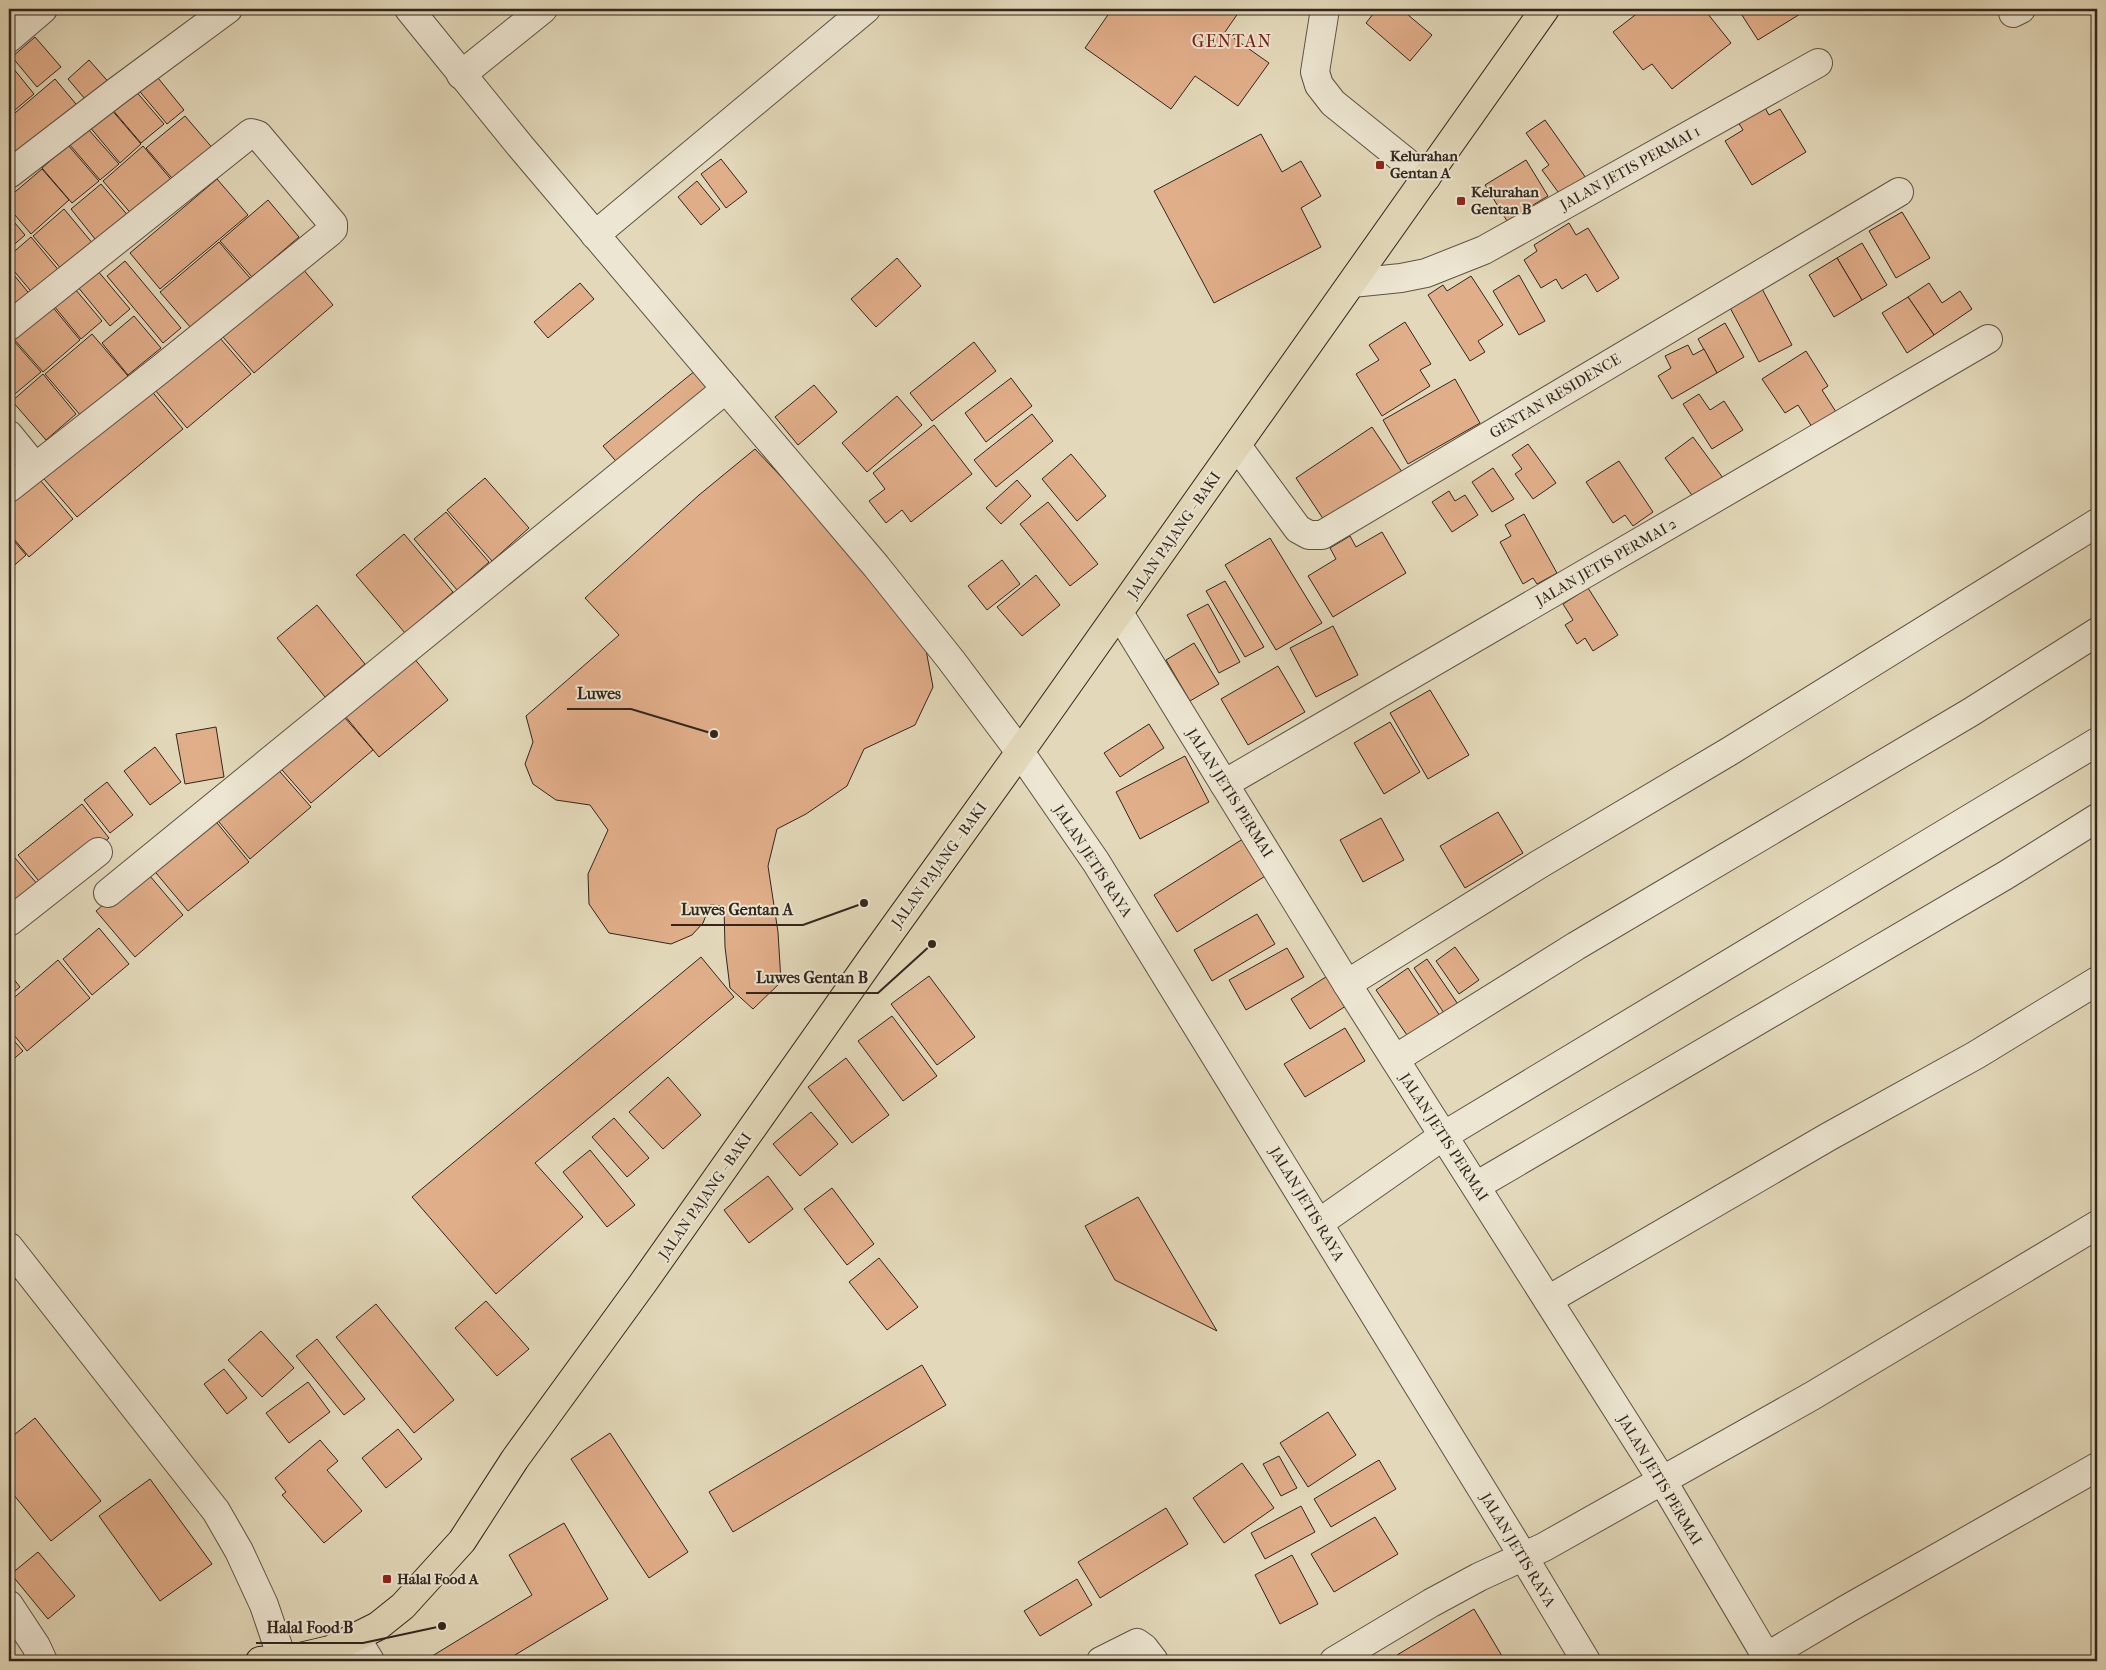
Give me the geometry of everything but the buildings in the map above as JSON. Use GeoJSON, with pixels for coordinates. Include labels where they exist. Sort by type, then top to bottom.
{"type":"FeatureCollection","features":[{"type":"Feature","properties":{"kind":"main road","name":"JALAN PAJANG - BAKI"},"geometry":{"type":"LineString","coordinates":[[286,1659],[330,1650],[378,1626],[403,1606],[462,1541],[516,1459],[1119,613],[1545,9]]}},
{"type":"Feature","properties":{"kind":"street"},"geometry":{"type":"LineString","coordinates":[[9,38],[43,9]]}},
{"type":"Feature","properties":{"kind":"street"},"geometry":{"type":"LineString","coordinates":[[9,174],[228,9]]}},
{"type":"Feature","properties":{"kind":"street","name":"JALAN JETIS RAYA"},"geometry":{"type":"LineString","coordinates":[[409,9],[461,75],[595,235],[876,566],[951,660],[1020,752],[1096,862],[1586,1661]]}},
{"type":"Feature","properties":{"kind":"street"},"geometry":{"type":"LineString","coordinates":[[461,75],[543,9]]}},
{"type":"Feature","properties":{"kind":"street"},"geometry":{"type":"LineString","coordinates":[[595,235],[866,9]]}},
{"type":"Feature","properties":{"kind":"street"},"geometry":{"type":"LineString","coordinates":[[1325,9],[1315,72],[1319,85],[1333,103],[1426,178]]}},
{"type":"Feature","properties":{"kind":"street","name":"JALAN JETIS PERMAI 1"},"geometry":{"type":"LineString","coordinates":[[1352,283],[1401,278],[1426,273],[1484,250],[1818,63]]}},
{"type":"Feature","properties":{"kind":"street"},"geometry":{"type":"LineString","coordinates":[[9,326],[251,133],[258,135],[333,224],[332,231],[9,488]]}},
{"type":"Feature","properties":{"kind":"street","name":"GENTAN RESIDENCE"},"geometry":{"type":"LineString","coordinates":[[1237,446],[1298,529],[1309,535],[1322,534],[1899,192]]}},
{"type":"Feature","properties":{"kind":"street","name":"JALAN JETIS PERMAI 2"},"geometry":{"type":"LineString","coordinates":[[1224,784],[1988,339]]}},
{"type":"Feature","properties":{"kind":"street"},"geometry":{"type":"LineString","coordinates":[[108,893],[726,389]]}},
{"type":"Feature","properties":{"kind":"street"},"geometry":{"type":"LineString","coordinates":[[9,435],[35,467]]}},
{"type":"Feature","properties":{"kind":"street"},"geometry":{"type":"LineString","coordinates":[[1347,984],[1538,865],[1730,751],[2097,523]]}},
{"type":"Feature","properties":{"kind":"street","name":"JALAN JETIS PERMAI"},"geometry":{"type":"LineString","coordinates":[[1119,613],[1347,984],[1662,1480],[1767,1659]]}},
{"type":"Feature","properties":{"kind":"street"},"geometry":{"type":"LineString","coordinates":[[1395,1059],[1576,946],[1971,712],[2097,632]]}},
{"type":"Feature","properties":{"kind":"street"},"geometry":{"type":"LineString","coordinates":[[1319,1223],[1443,1136],[2097,742]]}},
{"type":"Feature","properties":{"kind":"street"},"geometry":{"type":"LineString","coordinates":[[1476,1186],[2006,875],[2097,818]]}},
{"type":"Feature","properties":{"kind":"street"},"geometry":{"type":"LineString","coordinates":[[9,922],[98,852]]}},
{"type":"Feature","properties":{"kind":"street"},"geometry":{"type":"LineString","coordinates":[[1548,1300],[1828,1137],[1976,1055],[2097,981]]}},
{"type":"Feature","properties":{"kind":"street"},"geometry":{"type":"LineString","coordinates":[[1334,1661],[1431,1602],[1544,1547],[1812,1396],[2097,1225]]}},
{"type":"Feature","properties":{"kind":"street"},"geometry":{"type":"LineString","coordinates":[[9,1247],[216,1511],[239,1551],[286,1659]]}},
{"type":"Feature","properties":{"kind":"street"},"geometry":{"type":"LineString","coordinates":[[1767,1659],[1846,1609],[2097,1467]]}},
{"type":"Feature","properties":{"kind":"street"},"geometry":{"type":"LineString","coordinates":[[9,1605],[36,1646],[43,1661]]}},
{"type":"Feature","properties":{"kind":"street"},"geometry":{"type":"LineString","coordinates":[[356,1638],[370,1661]]}},
{"type":"Feature","properties":{"kind":"street"},"geometry":{"type":"LineString","coordinates":[[1101,1661],[1136,1643],[1144,1648],[1154,1661]]}},
{"type":"Feature","properties":{"kind":"place","name":"Kelurahan Gentan A"},"geometry":{"type":"Point","coordinates":[1380,165]}},
{"type":"Feature","properties":{"kind":"place","name":"Kelurahan Gentan B"},"geometry":{"type":"Point","coordinates":[1461,201]}},
{"type":"Feature","properties":{"kind":"place","name":"Luwes"},"geometry":{"type":"Point","coordinates":[714,734]}},
{"type":"Feature","properties":{"kind":"place","name":"Luwes Gentan A"},"geometry":{"type":"Point","coordinates":[864,903]}},
{"type":"Feature","properties":{"kind":"place","name":"Luwes Gentan B"},"geometry":{"type":"Point","coordinates":[932,944]}},
{"type":"Feature","properties":{"kind":"place","name":"Halal Food A"},"geometry":{"type":"Point","coordinates":[387,1579]}},
{"type":"Feature","properties":{"kind":"place","name":"Halal Food B"},"geometry":{"type":"Point","coordinates":[442,1626]}},
{"type":"Feature","properties":{"kind":"district","name":"GENTAN"},"geometry":{"type":"Point","coordinates":[1232,41]}}]}
